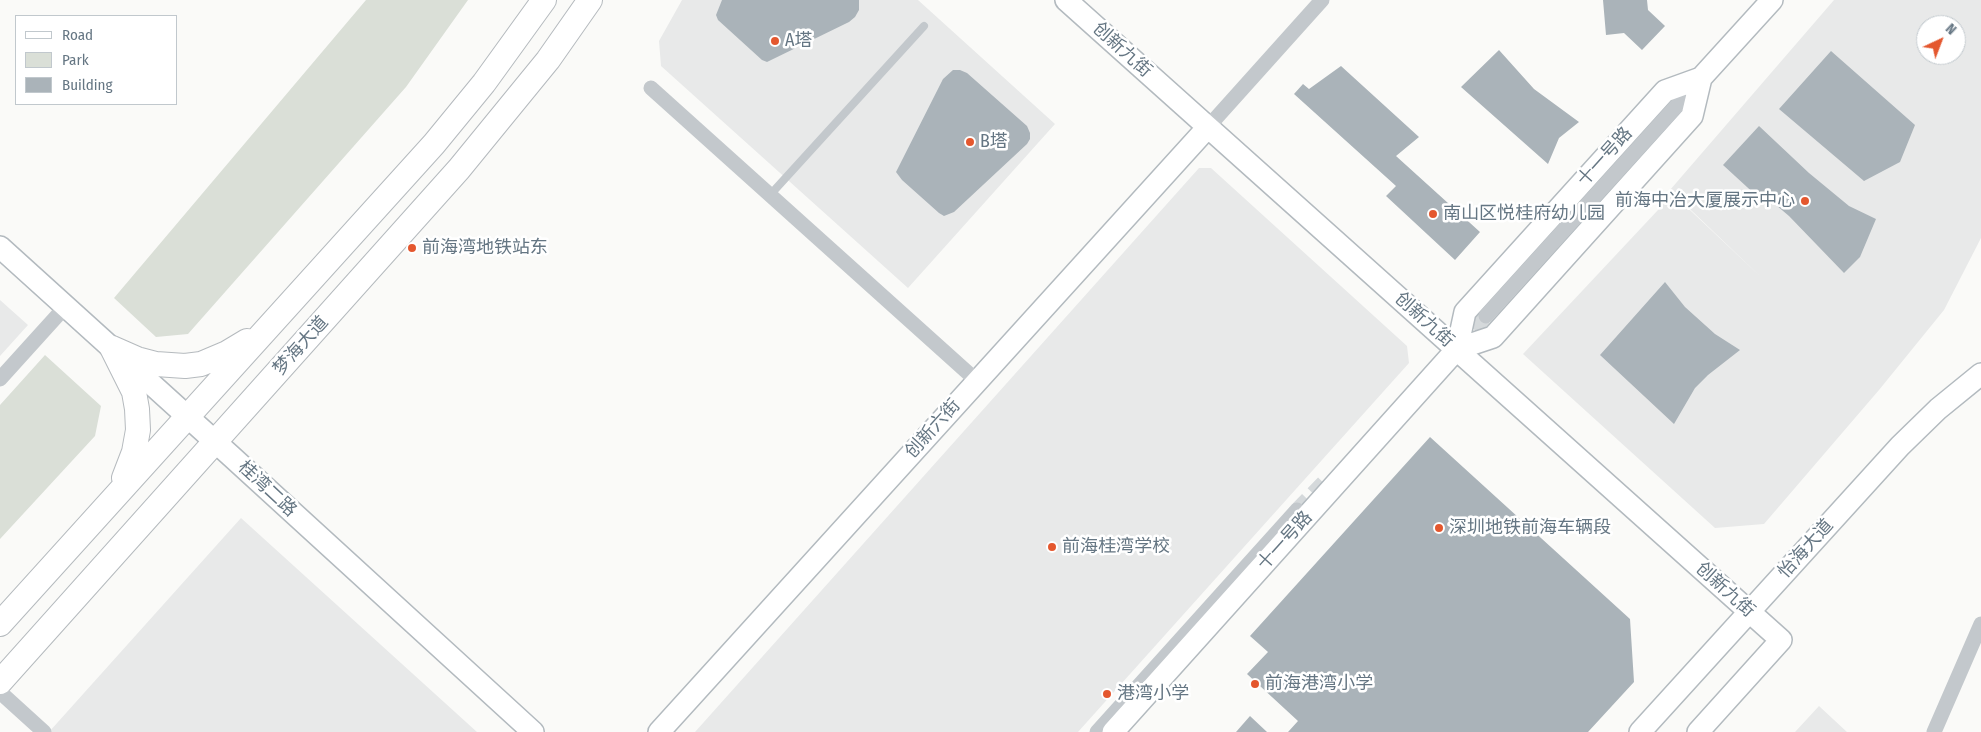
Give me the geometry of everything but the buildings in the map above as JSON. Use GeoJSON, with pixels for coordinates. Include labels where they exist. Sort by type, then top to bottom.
{"type":"FeatureCollection","features":[{"type":"Feature","properties":{"kind":"main road"},"geometry":{"type":"LineString","coordinates":[[0,624],[434,144],[484,84],[544,0]]}},
{"type":"Feature","properties":{"kind":"main road","name":"梦海大道"},"geometry":{"type":"LineString","coordinates":[[0,682],[407,230],[477,148],[548,60],[590,0]]}},
{"type":"Feature","properties":{"kind":"main road"},"geometry":{"type":"LineString","coordinates":[[112,348],[137,359],[156,364],[185,366],[201,364],[227,353],[265,329]]}},
{"type":"Feature","properties":{"kind":"main road"},"geometry":{"type":"LineString","coordinates":[[112,348],[134,392],[138,409],[138,430],[134,452],[126,473],[113,497]]}},
{"type":"Feature","properties":{"kind":"street","name":"创新九街"},"geometry":{"type":"LineString","coordinates":[[1066,0],[1781,640],[1698,732]]}},
{"type":"Feature","properties":{"kind":"street"},"geometry":{"type":"LineString","coordinates":[[1208,127],[1322,0]]}},
{"type":"Feature","properties":{"kind":"street","name":"十一号路"},"geometry":{"type":"LineString","coordinates":[[1457,350],[1465,312],[1665,92],[1701,78],[1772,0]]}},
{"type":"Feature","properties":{"kind":"street"},"geometry":{"type":"LineString","coordinates":[[1486,316],[1701,78]]}},
{"type":"Feature","properties":{"kind":"street","name":"十一号路"},"geometry":{"type":"LineString","coordinates":[[1113,732],[1457,350],[1493,337],[1692,116],[1701,78]]}},
{"type":"Feature","properties":{"kind":"street"},"geometry":{"type":"LineString","coordinates":[[651,88],[977,382]]}},
{"type":"Feature","properties":{"kind":"street","name":"创新六街"},"geometry":{"type":"LineString","coordinates":[[659,732],[1208,127]]}},
{"type":"Feature","properties":{"kind":"street","name":"桂湾二路"},"geometry":{"type":"LineString","coordinates":[[0,247],[187,415],[533,732]]}},
{"type":"Feature","properties":{"kind":"street"},"geometry":{"type":"LineString","coordinates":[[0,379],[66,306]]}},
{"type":"Feature","properties":{"kind":"street","name":"怡海大道"},"geometry":{"type":"LineString","coordinates":[[1640,732],[1900,446],[1938,410],[1981,374]]}},
{"type":"Feature","properties":{"kind":"street"},"geometry":{"type":"LineString","coordinates":[[1097,732],[1297,510]]}},
{"type":"Feature","properties":{"kind":"street"},"geometry":{"type":"LineString","coordinates":[[1934,732],[1981,624]]}},
{"type":"Feature","properties":{"kind":"street"},"geometry":{"type":"LineString","coordinates":[[0,692],[44,732]]}},
{"type":"Feature","properties":{"kind":"lane"},"geometry":{"type":"LineString","coordinates":[[770,195],[924,26]]}},
{"type":"Feature","properties":{"kind":"shaded area"},"geometry":{"type":"Polygon","coordinates":[[[682,0],[918,0],[1055,124],[908,288],[661,66],[659,41],[682,0]]]}},
{"type":"Feature","properties":{"kind":"shaded area"},"geometry":{"type":"Polygon","coordinates":[[[1834,0],[1981,0],[1981,238],[1944,310],[1879,390],[1764,524],[1715,528],[1523,354],[1673,194],[1763,279],[1670,190],[1834,0]]]}},
{"type":"Feature","properties":{"kind":"shaded area","name":"前海桂湾学校"},"geometry":{"type":"Polygon","coordinates":[[[1199,168],[1211,168],[1407,346],[1409,363],[1078,732],[695,732],[1199,168]]]}},
{"type":"Feature","properties":{"kind":"shaded area"},"geometry":{"type":"Polygon","coordinates":[[[0,300],[28,325],[0,356],[0,300]]]}},
{"type":"Feature","properties":{"kind":"shaded area"},"geometry":{"type":"Polygon","coordinates":[[[241,518],[477,732],[49,732],[241,518]]]}},
{"type":"Feature","properties":{"kind":"shaded area"},"geometry":{"type":"Polygon","coordinates":[[[1819,706],[1847,732],[1795,732],[1819,706]]]}},
{"type":"Feature","properties":{"kind":"green space"},"geometry":{"type":"Polygon","coordinates":[[[366,0],[468,0],[406,87],[188,334],[156,337],[114,298],[366,0]]]}},
{"type":"Feature","properties":{"kind":"green space"},"geometry":{"type":"Polygon","coordinates":[[[45,355],[101,406],[95,436],[0,539],[0,405],[45,355]]]}},
{"type":"Feature","properties":{"kind":"tunnel"},"geometry":{"type":"LineString","coordinates":[[1458,346],[1486,316]]}},
{"type":"Feature","properties":{"kind":"tunnel"},"geometry":{"type":"LineString","coordinates":[[1297,510],[1328,478]]}},
{"type":"Feature","properties":{"kind":"place","name":"A塔"},"geometry":{"type":"Point","coordinates":[775,41]}},
{"type":"Feature","properties":{"kind":"place","name":"B塔"},"geometry":{"type":"Point","coordinates":[970,142]}},
{"type":"Feature","properties":{"kind":"place","name":"前海中冶大厦展示中心"},"geometry":{"type":"Point","coordinates":[1805,201]}},
{"type":"Feature","properties":{"kind":"place","name":"南山区悦桂府幼儿园"},"geometry":{"type":"Point","coordinates":[1433,214]}},
{"type":"Feature","properties":{"kind":"place","name":"前海湾地铁站东"},"geometry":{"type":"Point","coordinates":[412,248]}},
{"type":"Feature","properties":{"kind":"place","name":"深圳地铁前海车辆段"},"geometry":{"type":"Point","coordinates":[1439,528]}},
{"type":"Feature","properties":{"kind":"place","name":"前海桂湾学校"},"geometry":{"type":"Point","coordinates":[1052,547]}},
{"type":"Feature","properties":{"kind":"place","name":"前海港湾小学"},"geometry":{"type":"Point","coordinates":[1255,684]}},
{"type":"Feature","properties":{"kind":"place","name":"港湾小学"},"geometry":{"type":"Point","coordinates":[1107,694]}}]}
